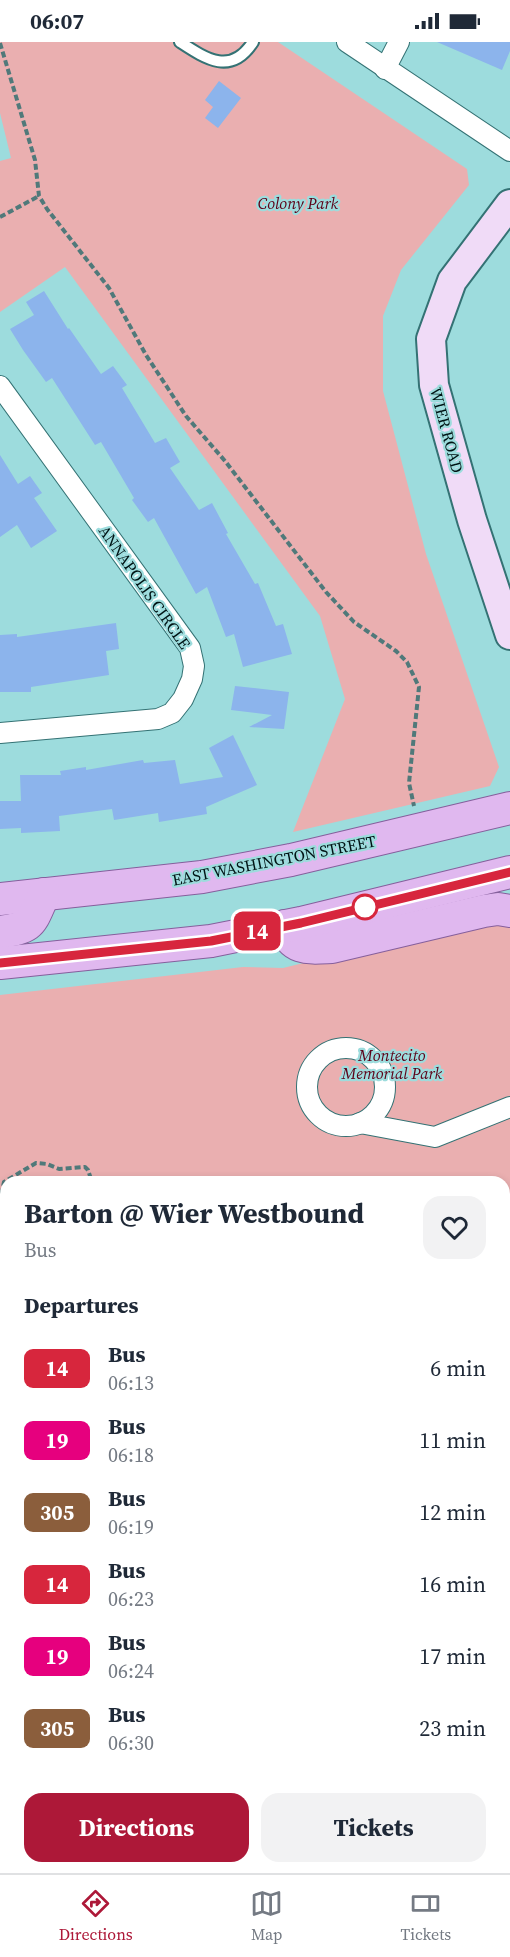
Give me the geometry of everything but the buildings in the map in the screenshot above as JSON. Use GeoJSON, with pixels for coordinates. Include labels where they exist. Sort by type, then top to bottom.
{"type":"FeatureCollection","features":[{"type":"Feature","properties":{"kind":"main road","name":"EAST WASHINGTON STREET"},"geometry":{"type":"LineString","coordinates":[[0,899],[202,878],[291,860],[510,808]]}},
{"type":"Feature","properties":{"kind":"main road"},"geometry":{"type":"LineString","coordinates":[[0,963],[211,941],[285,926],[510,872]]}},
{"type":"Feature","properties":{"kind":"main road"},"geometry":{"type":"LineString","coordinates":[[0,932],[22,929],[29,925],[44,894]]}},
{"type":"Feature","properties":{"kind":"main road"},"geometry":{"type":"LineString","coordinates":[[285,926],[292,941],[300,946],[332,947],[484,911],[498,909],[510,911]]}},
{"type":"Feature","properties":{"kind":"street"},"geometry":{"type":"LineString","coordinates":[[347,42],[510,151]]}},
{"type":"Feature","properties":{"kind":"street"},"geometry":{"type":"LineString","coordinates":[[385,69],[399,42]]}},
{"type":"Feature","properties":{"kind":"street","name":"WIER ROAD"},"geometry":{"type":"LineString","coordinates":[[510,204],[452,281],[431,339],[434,385],[472,520],[510,635]]}},
{"type":"Feature","properties":{"kind":"street","name":"ANNAPOLIS CIRCLE"},"geometry":{"type":"LineString","coordinates":[[0,386],[7,410],[190,648],[194,666],[192,679],[183,699],[172,712],[158,719],[0,734]]}},
{"type":"Feature","properties":{"kind":"street"},"geometry":{"type":"LineString","coordinates":[[360,1124],[435,1137],[510,1107]]}},
{"type":"Feature","properties":{"kind":"lane"},"geometry":{"type":"LineString","coordinates":[[180,42],[202,57],[220,62],[234,61],[253,42]]}},
{"type":"Feature","properties":{"kind":"path"},"geometry":{"type":"LineString","coordinates":[[0,43],[33,151],[39,196],[110,288],[147,355],[186,416],[225,461],[326,592],[354,622],[396,651],[407,662],[419,687],[409,783],[415,809]]}},
{"type":"Feature","properties":{"kind":"path"},"geometry":{"type":"LineString","coordinates":[[0,217],[39,196]]}},
{"type":"Feature","properties":{"kind":"path"},"geometry":{"type":"LineString","coordinates":[[14,1176],[36,1163],[59,1169],[85,1167],[90,1176]]}},
{"type":"Feature","properties":{"kind":"green space","name":"Colony Park"},"geometry":{"type":"Polygon","coordinates":[[[0,42],[278,42],[467,169],[469,185],[401,270],[383,316],[383,391],[426,554],[499,767],[490,786],[293,832],[345,699],[320,616],[65,267],[0,312],[0,161],[11,158],[0,113],[0,42]]]}},
{"type":"Feature","properties":{"kind":"green space","name":"Montecito Memorial Park"},"geometry":{"type":"Polygon","coordinates":[[[510,912],[510,1176],[0,1176],[0,995],[243,967],[283,968],[510,912]]]}},
{"type":"Feature","properties":{"kind":"bus line","name":"14"},"geometry":{"type":"LineString","coordinates":[[0,963],[211,941],[301,923],[510,872]]}}]}
